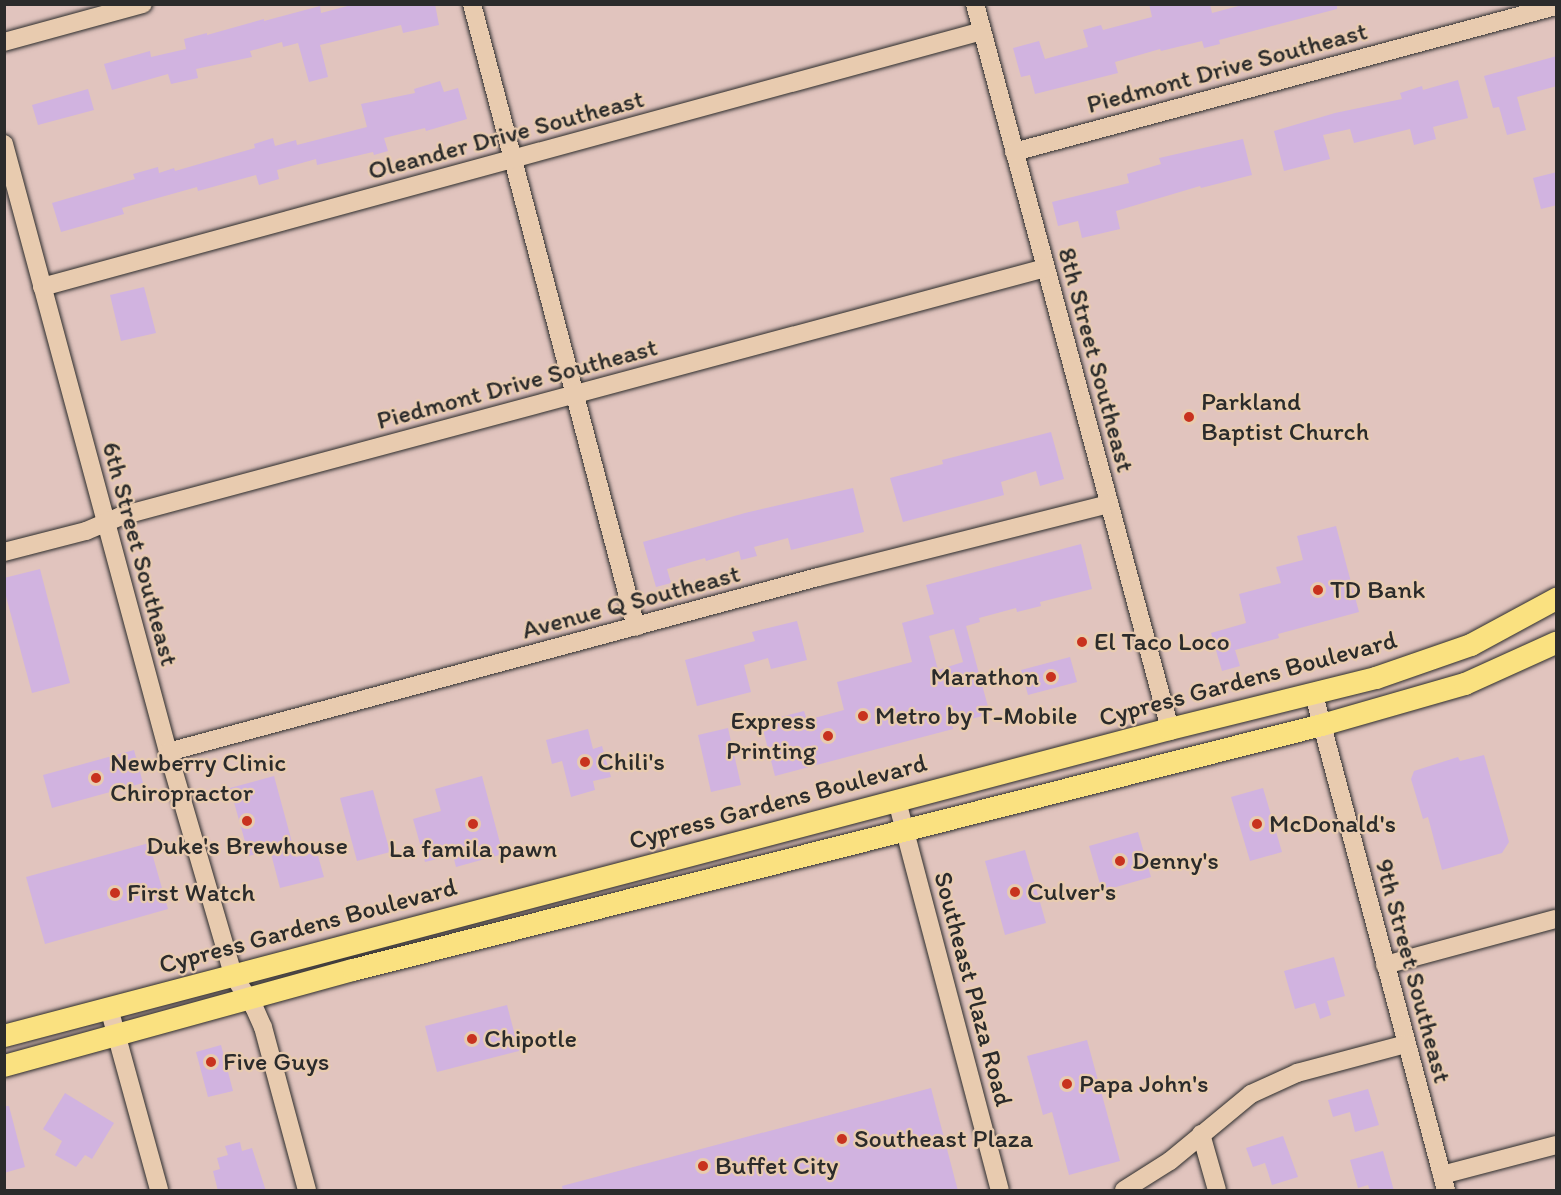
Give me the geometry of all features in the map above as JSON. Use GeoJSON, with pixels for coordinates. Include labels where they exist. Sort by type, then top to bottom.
{"type":"FeatureCollection","features":[{"type":"Feature","properties":{"kind":"main road","name":"Cypress Gardens Boulevard"},"geometry":{"type":"LineString","coordinates":[[4,1036],[1170,729],[1376,678],[1472,645],[1557,599]]}},
{"type":"Feature","properties":{"kind":"main road"},"geometry":{"type":"LineString","coordinates":[[4,1066],[396,959],[1322,725],[1465,684],[1557,643]]}},
{"type":"Feature","properties":{"kind":"main road"},"geometry":{"type":"LineString","coordinates":[[1097,781],[1102,768],[1110,759],[1157,742],[1164,738],[1170,729]]}},
{"type":"Feature","properties":{"kind":"main road"},"geometry":{"type":"LineString","coordinates":[[596,908],[600,897],[672,860]]}},
{"type":"Feature","properties":{"kind":"main road"},"geometry":{"type":"LineString","coordinates":[[396,959],[440,936],[533,910],[553,897],[558,890]]}},
{"type":"Feature","properties":{"kind":"street"},"geometry":{"type":"LineString","coordinates":[[4,42],[143,4]]}},
{"type":"Feature","properties":{"kind":"street"},"geometry":{"type":"LineString","coordinates":[[472,4],[636,627]]}},
{"type":"Feature","properties":{"kind":"street","name":"8th Street Southeast"},"geometry":{"type":"LineString","coordinates":[[975,4],[1170,729]]}},
{"type":"Feature","properties":{"kind":"street","name":"Piedmont Drive Southeast"},"geometry":{"type":"LineString","coordinates":[[1014,152],[1557,6]]}},
{"type":"Feature","properties":{"kind":"street","name":"Oleander Drive Southeast"},"geometry":{"type":"LineString","coordinates":[[42,287],[982,31]]}},
{"type":"Feature","properties":{"kind":"street","name":"6th Street Southeast"},"geometry":{"type":"LineString","coordinates":[[4,144],[168,752],[233,975],[246,999],[254,1007],[263,1027],[307,1191]]}},
{"type":"Feature","properties":{"kind":"street","name":"Piedmont Drive Southeast"},"geometry":{"type":"LineString","coordinates":[[4,552],[105,523],[121,516],[1045,268]]}},
{"type":"Feature","properties":{"kind":"street","name":"Avenue Q Southeast"},"geometry":{"type":"LineString","coordinates":[[168,752],[1108,504]]}},
{"type":"Feature","properties":{"kind":"street","name":"9th Street Southeast"},"geometry":{"type":"LineString","coordinates":[[1314,695],[1444,1183]]}},
{"type":"Feature","properties":{"kind":"street","name":"Southeast Plaza Road"},"geometry":{"type":"LineString","coordinates":[[897,801],[1000,1191]]}},
{"type":"Feature","properties":{"kind":"street"},"geometry":{"type":"LineString","coordinates":[[1385,965],[1557,919]]}},
{"type":"Feature","properties":{"kind":"street"},"geometry":{"type":"LineString","coordinates":[[109,1008],[159,1191]]}},
{"type":"Feature","properties":{"kind":"street"},"geometry":{"type":"LineString","coordinates":[[1124,1191],[1170,1161],[1251,1094],[1273,1082],[1406,1044]]}},
{"type":"Feature","properties":{"kind":"street"},"geometry":{"type":"LineString","coordinates":[[1201,1134],[1217,1191]]}},
{"type":"Feature","properties":{"kind":"street"},"geometry":{"type":"LineString","coordinates":[[1444,1183],[1557,1145]]}},
{"type":"Feature","properties":{"kind":"building"},"geometry":{"type":"Polygon","coordinates":[[[355,4],[435,4],[439,25],[403,33],[401,25],[320,45],[328,77],[309,82],[298,43],[283,47],[282,42],[250,51],[252,57],[196,69],[198,78],[171,84],[168,74],[112,90],[104,64],[150,51],[151,57],[186,49],[184,39],[264,19],[264,21],[320,6],[321,13],[355,4]]]}},
{"type":"Feature","properties":{"kind":"building"},"geometry":{"type":"Polygon","coordinates":[[[1149,4],[1210,4],[1212,13],[1246,4],[1337,4],[1337,9],[1219,40],[1220,44],[1204,48],[1202,41],[1161,51],[1160,49],[1115,62],[1118,73],[1035,94],[1030,75],[1021,77],[1013,48],[1039,41],[1045,59],[1088,47],[1083,30],[1101,25],[1103,30],[1152,17],[1149,4]]]}},
{"type":"Feature","properties":{"kind":"building"},"geometry":{"type":"Polygon","coordinates":[[[1557,56],[1557,86],[1517,97],[1526,130],[1507,135],[1499,107],[1493,108],[1484,76],[1557,56]]]}},
{"type":"Feature","properties":{"kind":"building"},"geometry":{"type":"Polygon","coordinates":[[[1458,80],[1468,118],[1433,127],[1436,139],[1414,145],[1410,129],[1354,143],[1350,129],[1323,135],[1330,159],[1284,171],[1274,131],[1335,113],[1402,99],[1400,93],[1422,86],[1423,90],[1458,80]]]}},
{"type":"Feature","properties":{"kind":"building"},"geometry":{"type":"Polygon","coordinates":[[[440,81],[444,92],[458,88],[467,119],[426,131],[425,128],[384,138],[388,151],[374,155],[373,152],[317,165],[316,159],[277,170],[279,179],[259,185],[256,175],[198,191],[197,187],[122,208],[124,214],[61,232],[52,203],[135,179],[133,174],[158,167],[159,173],[174,168],[175,171],[255,148],[254,144],[273,138],[275,146],[296,140],[297,145],[367,127],[361,104],[415,93],[414,89],[440,81]]]}},
{"type":"Feature","properties":{"kind":"building"},"geometry":{"type":"Polygon","coordinates":[[[88,89],[94,110],[38,125],[32,105],[88,89]]]}},
{"type":"Feature","properties":{"kind":"building"},"geometry":{"type":"Polygon","coordinates":[[[1243,139],[1252,175],[1201,188],[1200,186],[1116,211],[1120,229],[1082,238],[1078,221],[1058,226],[1052,202],[1129,183],[1127,174],[1161,164],[1159,158],[1243,139]]]}},
{"type":"Feature","properties":{"kind":"building"},"geometry":{"type":"Polygon","coordinates":[[[1557,172],[1557,205],[1541,209],[1533,178],[1557,172]]]}},
{"type":"Feature","properties":{"kind":"building"},"geometry":{"type":"Polygon","coordinates":[[[144,287],[156,333],[121,341],[110,295],[144,287]]]}},
{"type":"Feature","properties":{"kind":"building"},"geometry":{"type":"Polygon","coordinates":[[[1051,432],[1064,479],[1040,486],[1036,471],[1001,482],[1004,495],[903,522],[890,478],[943,464],[942,460],[1051,432]]]}},
{"type":"Feature","properties":{"kind":"building"},"geometry":{"type":"Polygon","coordinates":[[[853,488],[864,532],[791,550],[788,538],[754,547],[757,556],[741,560],[739,551],[706,561],[705,558],[667,569],[671,583],[656,587],[643,542],[745,513],[853,488]]]}},
{"type":"Feature","properties":{"kind":"building","name":"TD Bank"},"geometry":{"type":"Polygon","coordinates":[[[1336,526],[1359,612],[1278,634],[1279,638],[1235,650],[1240,666],[1222,671],[1211,633],[1246,623],[1239,594],[1281,583],[1276,567],[1303,560],[1297,536],[1336,526]]]}},
{"type":"Feature","properties":{"kind":"building"},"geometry":{"type":"Polygon","coordinates":[[[1081,544],[1092,589],[1040,602],[1041,606],[1017,612],[1016,608],[979,618],[980,622],[966,626],[990,714],[952,724],[953,729],[775,776],[761,722],[804,711],[807,720],[844,710],[837,682],[912,662],[902,623],[934,614],[926,585],[1081,544]],[[954,629],[929,636],[938,670],[963,662],[954,629]]]}},
{"type":"Feature","properties":{"kind":"building"},"geometry":{"type":"Polygon","coordinates":[[[40,569],[70,683],[32,693],[4,589],[4,578],[40,569]]]}},
{"type":"Feature","properties":{"kind":"building"},"geometry":{"type":"Polygon","coordinates":[[[797,621],[807,660],[771,669],[768,658],[744,665],[751,692],[697,706],[685,660],[755,641],[752,632],[797,621]]]}},
{"type":"Feature","properties":{"kind":"building"},"geometry":{"type":"Polygon","coordinates":[[[1070,657],[1077,682],[1028,695],[1021,670],[1070,657]]]}},
{"type":"Feature","properties":{"kind":"building"},"geometry":{"type":"Polygon","coordinates":[[[728,728],[741,785],[711,792],[698,735],[728,728]]]}},
{"type":"Feature","properties":{"kind":"building","name":"Chili's"},"geometry":{"type":"Polygon","coordinates":[[[588,729],[593,749],[602,746],[611,777],[593,781],[595,790],[571,797],[562,761],[552,764],[546,740],[588,729]]]}},
{"type":"Feature","properties":{"kind":"building"},"geometry":{"type":"Polygon","coordinates":[[[134,750],[143,783],[52,808],[43,775],[134,750]]]}},
{"type":"Feature","properties":{"kind":"building"},"geometry":{"type":"Polygon","coordinates":[[[1484,755],[1509,842],[1502,853],[1442,870],[1428,817],[1423,819],[1411,779],[1414,771],[1458,757],[1460,761],[1484,755]]]}},
{"type":"Feature","properties":{"kind":"building"},"geometry":{"type":"Polygon","coordinates":[[[274,776],[296,857],[317,852],[324,877],[280,888],[270,850],[249,856],[230,788],[274,776]]]}},
{"type":"Feature","properties":{"kind":"building"},"geometry":{"type":"Polygon","coordinates":[[[482,776],[503,854],[456,867],[453,855],[425,862],[413,819],[441,811],[435,789],[482,776]]]}},
{"type":"Feature","properties":{"kind":"building","name":"McDonald's"},"geometry":{"type":"Polygon","coordinates":[[[1263,788],[1282,852],[1250,861],[1231,797],[1263,788]]]}},
{"type":"Feature","properties":{"kind":"building"},"geometry":{"type":"Polygon","coordinates":[[[373,790],[390,852],[357,861],[340,798],[373,790]]]}},
{"type":"Feature","properties":{"kind":"building","name":"Denny's"},"geometry":{"type":"Polygon","coordinates":[[[1138,832],[1151,877],[1102,891],[1089,846],[1138,832]]]}},
{"type":"Feature","properties":{"kind":"building"},"geometry":{"type":"Polygon","coordinates":[[[149,843],[168,909],[45,944],[26,877],[149,843]]]}},
{"type":"Feature","properties":{"kind":"building","name":"Culver's"},"geometry":{"type":"Polygon","coordinates":[[[1025,850],[1046,923],[1005,935],[985,861],[1025,850]]]}},
{"type":"Feature","properties":{"kind":"building"},"geometry":{"type":"Polygon","coordinates":[[[1334,957],[1345,996],[1327,1001],[1331,1015],[1320,1019],[1315,1003],[1295,1009],[1284,971],[1334,957]]]}},
{"type":"Feature","properties":{"kind":"building","name":"Chipotle"},"geometry":{"type":"Polygon","coordinates":[[[507,1005],[519,1051],[437,1072],[425,1026],[507,1005]]]}},
{"type":"Feature","properties":{"kind":"building","name":"Papa John's"},"geometry":{"type":"Polygon","coordinates":[[[1087,1040],[1120,1161],[1069,1175],[1052,1112],[1043,1115],[1027,1056],[1087,1040]]]}},
{"type":"Feature","properties":{"kind":"building"},"geometry":{"type":"Polygon","coordinates":[[[221,1045],[233,1091],[208,1097],[196,1052],[221,1045]]]}},
{"type":"Feature","properties":{"kind":"building","name":"Southeast Plaza"},"geometry":{"type":"Polygon","coordinates":[[[931,1088],[958,1191],[563,1191],[562,1186],[931,1088]]]}},
{"type":"Feature","properties":{"kind":"building"},"geometry":{"type":"Polygon","coordinates":[[[1368,1089],[1379,1125],[1355,1132],[1350,1112],[1333,1117],[1328,1100],[1368,1089]]]}},
{"type":"Feature","properties":{"kind":"building"},"geometry":{"type":"Polygon","coordinates":[[[65,1093],[114,1123],[92,1159],[85,1155],[76,1167],[55,1155],[62,1141],[43,1129],[65,1093]]]}},
{"type":"Feature","properties":{"kind":"building"},"geometry":{"type":"Polygon","coordinates":[[[4,1106],[9,1106],[25,1167],[4,1173],[4,1106]]]}},
{"type":"Feature","properties":{"kind":"building"},"geometry":{"type":"Polygon","coordinates":[[[1283,1136],[1298,1177],[1272,1185],[1265,1163],[1253,1167],[1246,1148],[1283,1136]]]}},
{"type":"Feature","properties":{"kind":"building"},"geometry":{"type":"Polygon","coordinates":[[[240,1142],[242,1151],[252,1148],[266,1191],[218,1191],[213,1171],[220,1169],[217,1158],[228,1155],[225,1146],[240,1142]]]}},
{"type":"Feature","properties":{"kind":"building"},"geometry":{"type":"Polygon","coordinates":[[[1383,1151],[1394,1191],[1370,1191],[1368,1185],[1358,1188],[1350,1160],[1383,1151]]]}},
{"type":"Feature","properties":{"kind":"place","name":"Parkland Baptist Church"},"geometry":{"type":"Point","coordinates":[1189,417]}},
{"type":"Feature","properties":{"kind":"place","name":"TD Bank"},"geometry":{"type":"Point","coordinates":[1318,590]}},
{"type":"Feature","properties":{"kind":"place","name":"El Taco Loco"},"geometry":{"type":"Point","coordinates":[1082,642]}},
{"type":"Feature","properties":{"kind":"place","name":"Marathon"},"geometry":{"type":"Point","coordinates":[1051,677]}},
{"type":"Feature","properties":{"kind":"place","name":"Metro by T-Mobile"},"geometry":{"type":"Point","coordinates":[863,716]}},
{"type":"Feature","properties":{"kind":"place","name":"Express Printing"},"geometry":{"type":"Point","coordinates":[828,736]}},
{"type":"Feature","properties":{"kind":"place","name":"Chili's"},"geometry":{"type":"Point","coordinates":[585,762]}},
{"type":"Feature","properties":{"kind":"place","name":"Newberry Clinic Chiropractor"},"geometry":{"type":"Point","coordinates":[96,778]}},
{"type":"Feature","properties":{"kind":"place","name":"Duke's Brewhouse"},"geometry":{"type":"Point","coordinates":[247,821]}},
{"type":"Feature","properties":{"kind":"place","name":"La famila pawn"},"geometry":{"type":"Point","coordinates":[473,824]}},
{"type":"Feature","properties":{"kind":"place","name":"McDonald's"},"geometry":{"type":"Point","coordinates":[1257,824]}},
{"type":"Feature","properties":{"kind":"place","name":"Denny's"},"geometry":{"type":"Point","coordinates":[1120,861]}},
{"type":"Feature","properties":{"kind":"place","name":"Culver's"},"geometry":{"type":"Point","coordinates":[1015,892]}},
{"type":"Feature","properties":{"kind":"place","name":"First Watch"},"geometry":{"type":"Point","coordinates":[115,893]}},
{"type":"Feature","properties":{"kind":"place","name":"Chipotle"},"geometry":{"type":"Point","coordinates":[472,1039]}},
{"type":"Feature","properties":{"kind":"place","name":"Five Guys"},"geometry":{"type":"Point","coordinates":[211,1062]}},
{"type":"Feature","properties":{"kind":"place","name":"Papa John's"},"geometry":{"type":"Point","coordinates":[1067,1084]}},
{"type":"Feature","properties":{"kind":"place","name":"Southeast Plaza"},"geometry":{"type":"Point","coordinates":[842,1139]}},
{"type":"Feature","properties":{"kind":"place","name":"Buffet City"},"geometry":{"type":"Point","coordinates":[703,1166]}}]}
